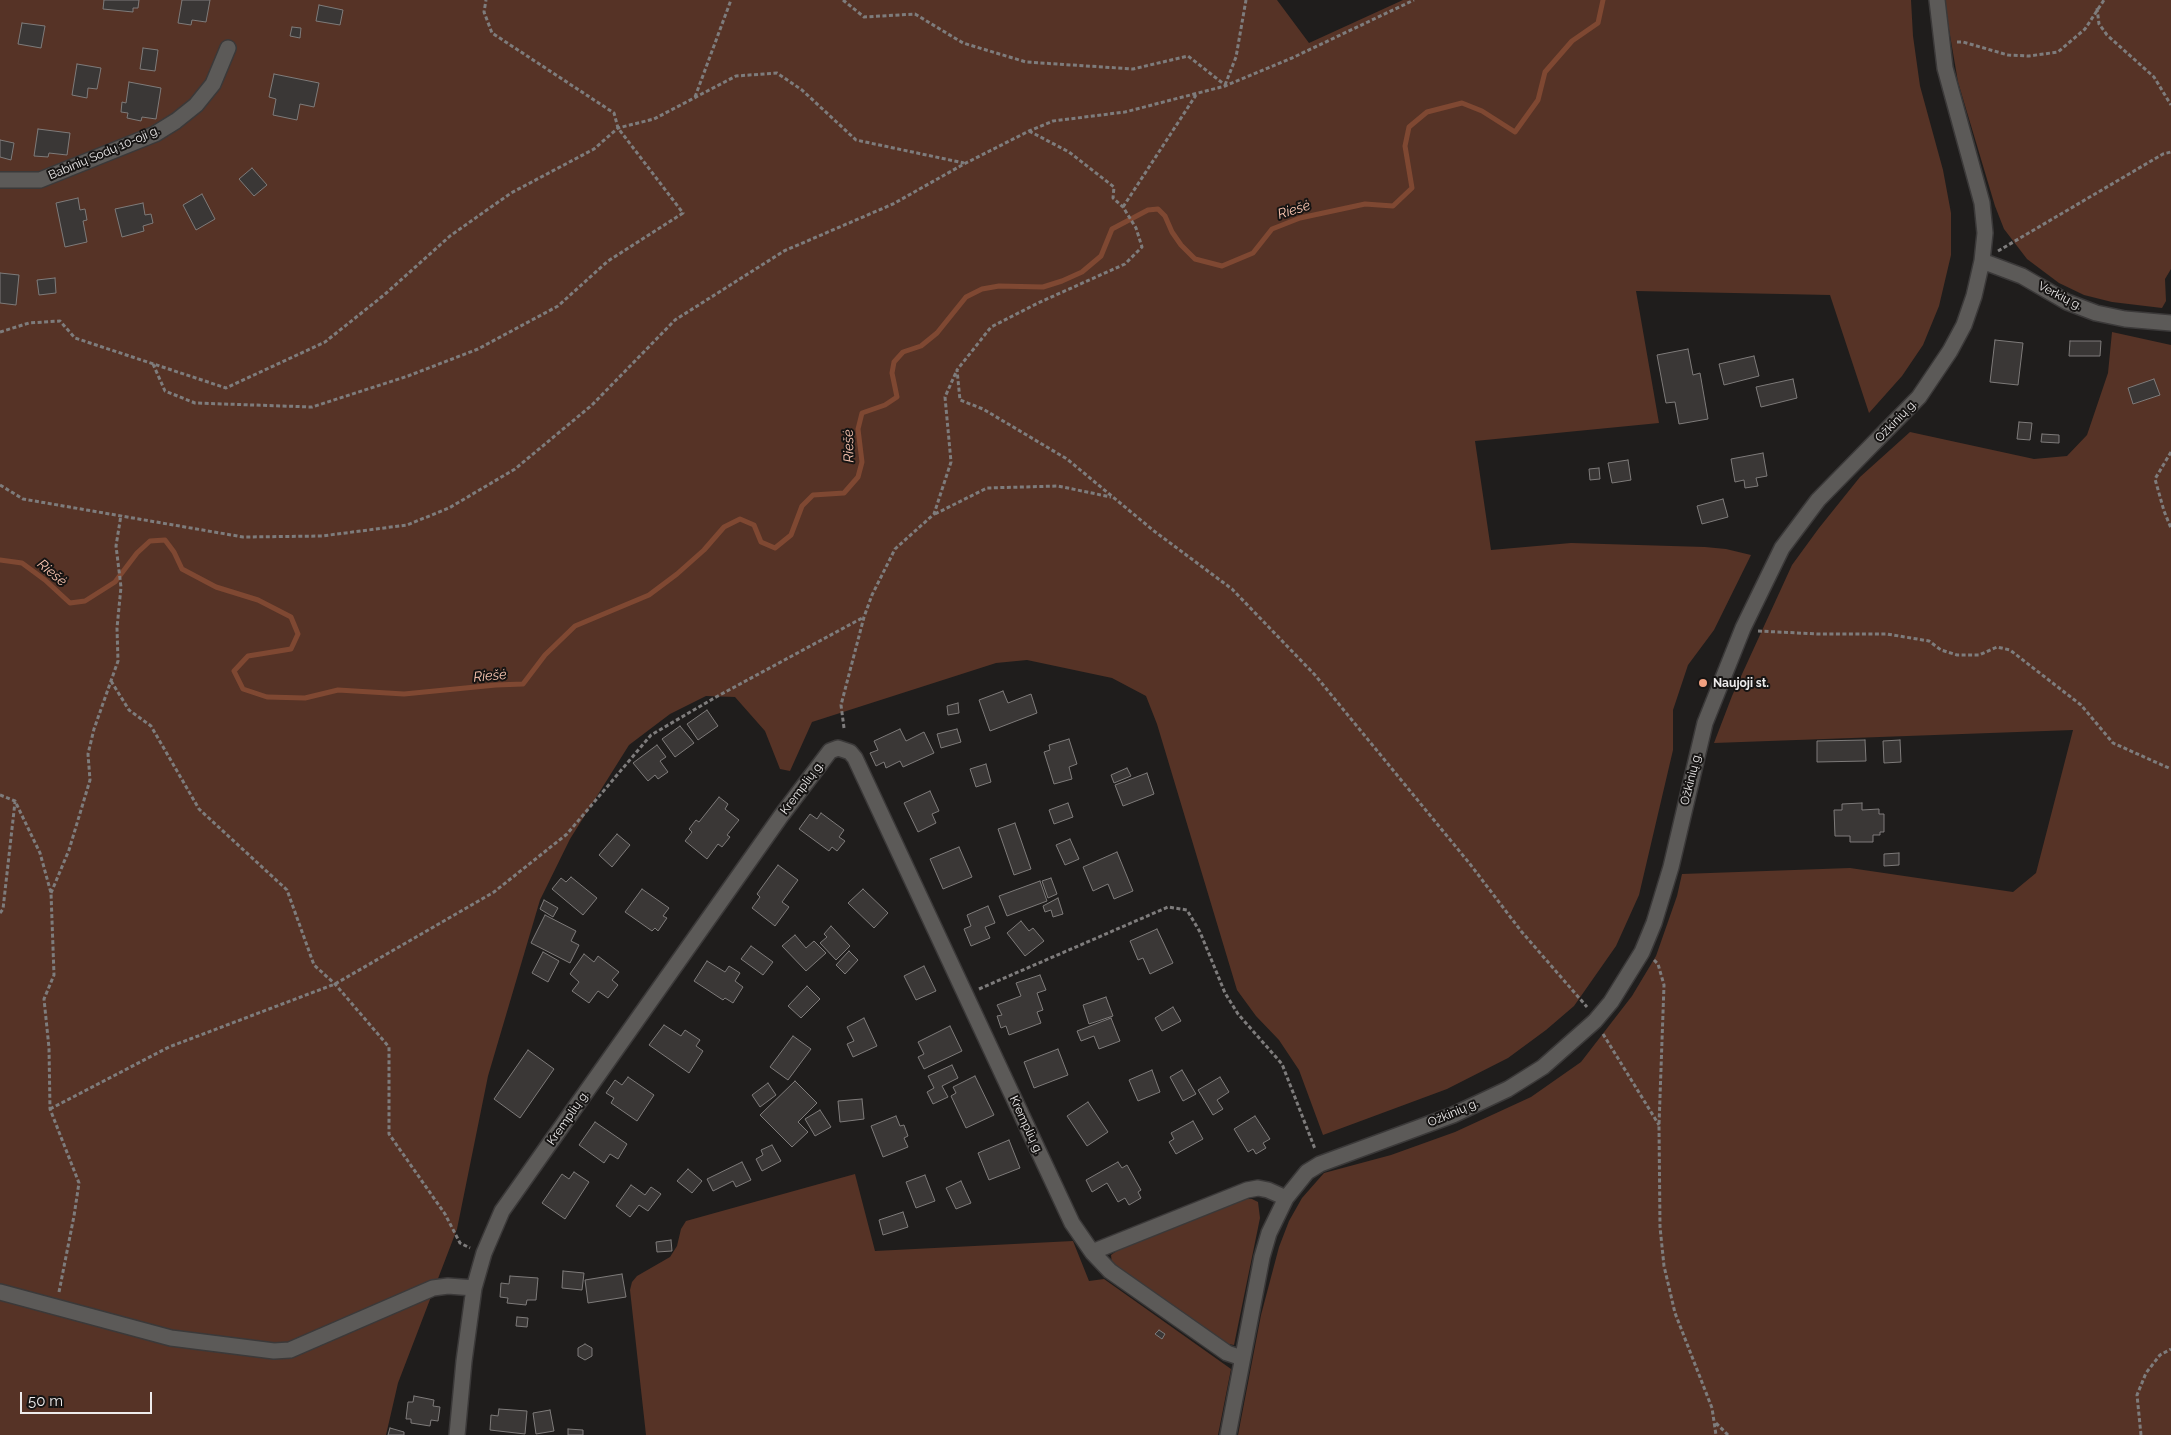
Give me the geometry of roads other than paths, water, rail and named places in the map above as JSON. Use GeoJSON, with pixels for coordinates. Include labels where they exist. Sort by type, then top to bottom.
{"type":"FeatureCollection","features":[{"type":"Feature","properties":{"kind":"street","name":"Ožkinių g."},"geometry":{"type":"LineString","coordinates":[[1228,1435],[1262,1257],[1269,1233],[1286,1198],[1307,1172],[1320,1164],[1453,1115],[1508,1088],[1543,1067],[1595,1020],[1626,979],[1642,952],[1654,923],[1670,867],[1705,723],[1743,628],[1782,548],[1818,500],[1900,418],[1936,374],[1964,325],[1974,296],[1982,262],[1984,233],[1982,203],[1945,68],[1937,0]]}},
{"type":"Feature","properties":{"kind":"street","name":"Babinių Sodų 10-oji g."},"geometry":{"type":"LineString","coordinates":[[0,180],[40,180],[155,134],[176,121],[196,105],[213,84],[228,48]]}},
{"type":"Feature","properties":{"kind":"street","name":"Verkių g."},"geometry":{"type":"LineString","coordinates":[[1982,262],[2022,276],[2066,302],[2096,313],[2125,319],[2171,323]]}},
{"type":"Feature","properties":{"kind":"street","name":"Kremplių g."},"geometry":{"type":"LineString","coordinates":[[457,1435],[474,1288],[484,1253],[502,1211],[781,816],[830,751],[838,748],[850,752],[855,758],[1072,1223],[1092,1252],[1110,1271],[1227,1353],[1242,1358]]}},
{"type":"Feature","properties":{"kind":"street"},"geometry":{"type":"LineString","coordinates":[[1092,1252],[1247,1190],[1258,1188],[1268,1190],[1286,1198]]}},
{"type":"Feature","properties":{"kind":"street"},"geometry":{"type":"LineString","coordinates":[[0,1292],[172,1338],[274,1351],[290,1350],[433,1288],[448,1286],[474,1288]]}},
{"type":"Feature","properties":{"kind":"waterway","name":"Riešė"},"geometry":{"type":"LineString","coordinates":[[0,560],[22,563],[45,580],[70,603],[85,601],[115,582],[137,553],[150,541],[165,540],[174,552],[182,569],[216,587],[258,600],[291,617],[298,634],[291,649],[248,656],[234,671],[243,689],[267,697],[305,698],[338,690],[404,694],[523,684],[545,655],[575,626],[649,595],[704,550],[724,527],[740,519],[754,525],[761,542],[775,548],[791,535],[802,506],[813,495],[844,493],[858,477],[862,462],[858,429],[862,413],[885,405],[897,397],[892,373],[894,362],[903,352],[921,346],[937,333],[966,297],[982,289],[999,286],[1043,287],[1082,272],[1101,256],[1112,229],[1148,210],[1158,209],[1165,216],[1172,232],[1181,245],[1195,259],[1222,266],[1253,253],[1272,229],[1300,218],[1365,204],[1393,206],[1412,188],[1405,146],[1409,127],[1427,112],[1462,103],[1482,111],[1515,132],[1538,100],[1545,72],[1572,41],[1598,23],[1603,0]]}},
{"type":"Feature","properties":{"kind":"place","name":"Naujoji st."},"geometry":{"type":"Point","coordinates":[1703,683]}}]}
